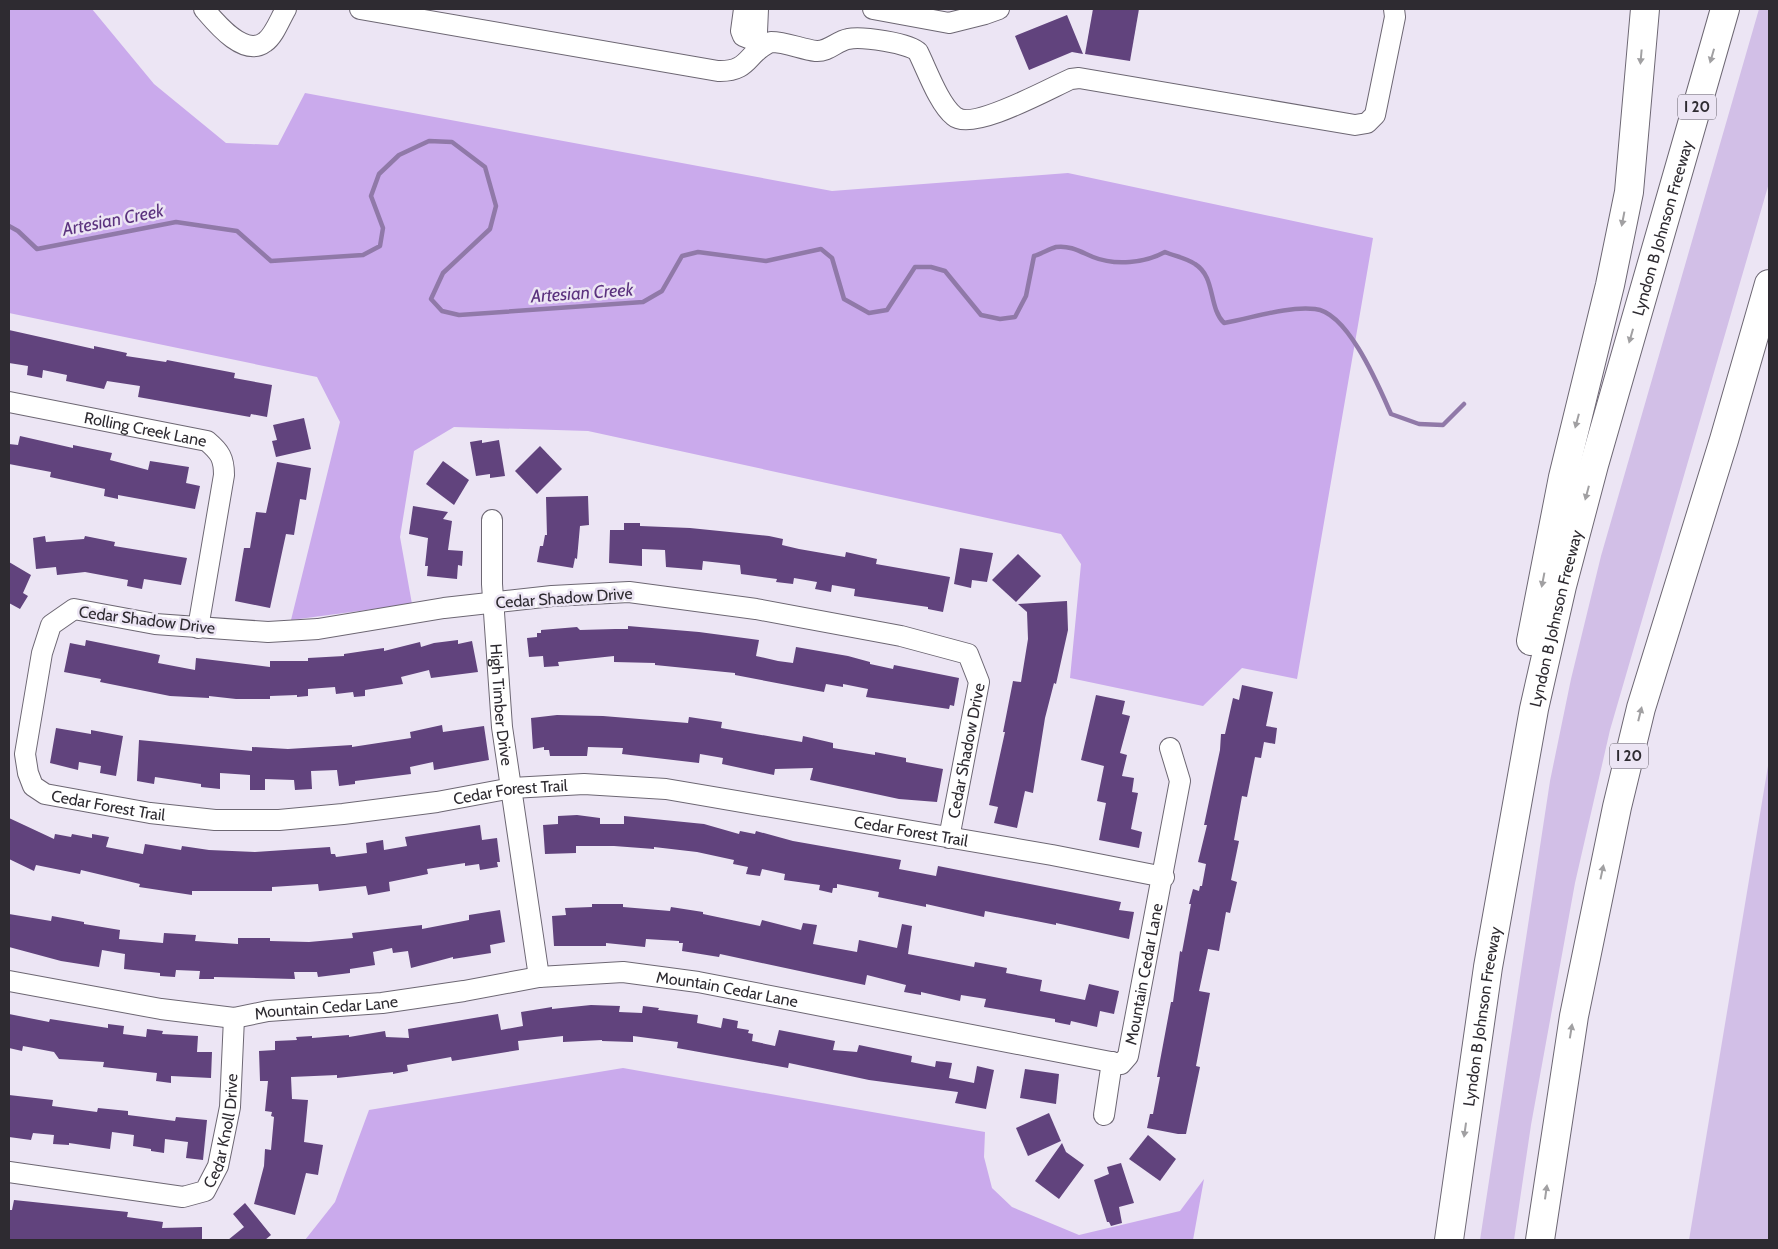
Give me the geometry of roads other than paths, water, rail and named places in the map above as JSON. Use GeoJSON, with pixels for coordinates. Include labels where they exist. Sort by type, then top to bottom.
{"type":"FeatureCollection","features":[{"type":"Feature","properties":{"kind":"highway"},"geometry":{"type":"LineString","coordinates":[[1501,891],[1516,721],[1563,477],[1608,294],[1628,192],[1645,9]]}},
{"type":"Feature","properties":{"kind":"highway","name":"Lyndon B Johnson Freeway"},"geometry":{"type":"LineString","coordinates":[[1449,1240],[1488,966],[1534,710],[1562,586],[1594,465],[1725,9]]}},
{"type":"Feature","properties":{"kind":"highway","name":"I 20"},"geometry":{"type":"LineString","coordinates":[[1540,1240],[1574,1016],[1616,807],[1641,708],[1724,440],[1769,284]]}},
{"type":"Feature","properties":{"kind":"street"},"geometry":{"type":"LineString","coordinates":[[204,9],[235,39],[249,47],[259,46],[266,41],[286,9]]}},
{"type":"Feature","properties":{"kind":"street"},"geometry":{"type":"LineString","coordinates":[[360,9],[718,72],[732,72],[744,66],[756,44],[758,9]]}},
{"type":"Feature","properties":{"kind":"street"},"geometry":{"type":"LineString","coordinates":[[744,9],[741,31],[743,36],[756,44],[777,42],[818,51],[827,49],[847,39],[857,38],[910,46],[918,52],[952,116],[965,121],[983,118],[1071,79],[1079,78],[1355,125],[1367,123],[1375,115],[1395,17],[1394,9]]}},
{"type":"Feature","properties":{"kind":"street"},"geometry":{"type":"LineString","coordinates":[[872,9],[949,23],[999,9]]}},
{"type":"Feature","properties":{"kind":"street","name":"Rolling Creek Lane"},"geometry":{"type":"LineString","coordinates":[[9,402],[207,441],[218,450],[224,461],[224,475],[198,628]]}},
{"type":"Feature","properties":{"kind":"street","name":"High Timber Drive"},"geometry":{"type":"LineString","coordinates":[[492,520],[490,555],[502,727],[539,977]]}},
{"type":"Feature","properties":{"kind":"street","name":"Cedar Shadow Drive"},"geometry":{"type":"LineString","coordinates":[[61,616],[74,609],[155,624],[268,632],[318,629],[444,608],[494,602],[552,596],[629,592],[766,611],[901,636],[968,654],[979,682],[950,838]]}},
{"type":"Feature","properties":{"kind":"street","name":"Cedar Forest Trail"},"geometry":{"type":"LineString","coordinates":[[61,616],[51,625],[42,653],[25,754],[28,773],[33,786],[45,794],[150,813],[215,820],[279,820],[437,802],[512,788],[584,784],[666,789],[1164,877]]}},
{"type":"Feature","properties":{"kind":"street","name":"Mountain Cedar Lane"},"geometry":{"type":"LineString","coordinates":[[9,981],[161,1008],[234,1018],[268,1012],[382,1002],[464,991],[539,977],[623,972],[698,982],[1122,1064],[1128,1056],[1164,877],[1180,781],[1170,748]]}},
{"type":"Feature","properties":{"kind":"street","name":"Cedar Knoll Drive"},"geometry":{"type":"LineString","coordinates":[[9,1172],[183,1196],[205,1191],[218,1166],[230,1107],[234,1018]]}},
{"type":"Feature","properties":{"kind":"street"},"geometry":{"type":"LineString","coordinates":[[1104,1115],[1112,1062]]}},
{"type":"Feature","properties":{"kind":"waterway","name":"Artesian Creek"},"geometry":{"type":"LineString","coordinates":[[9,226],[18,231],[37,249],[176,222],[237,231],[271,261],[363,255],[380,246],[383,228],[371,196],[379,174],[399,155],[429,141],[452,142],[485,167],[496,206],[490,229],[443,273],[431,299],[442,311],[459,315],[643,302],[662,291],[682,256],[698,252],[766,261],[821,249],[832,258],[844,299],[869,313],[887,310],[915,267],[931,267],[945,271],[981,315],[1000,319],[1015,317],[1026,296],[1034,256],[1051,249],[1066,247],[1111,262],[1139,261],[1165,252],[1191,262],[1202,270],[1209,284],[1216,309],[1224,323],[1293,309],[1315,309],[1327,313],[1339,323],[1361,352],[1391,414],[1419,424],[1443,425],[1464,404]]}}]}
